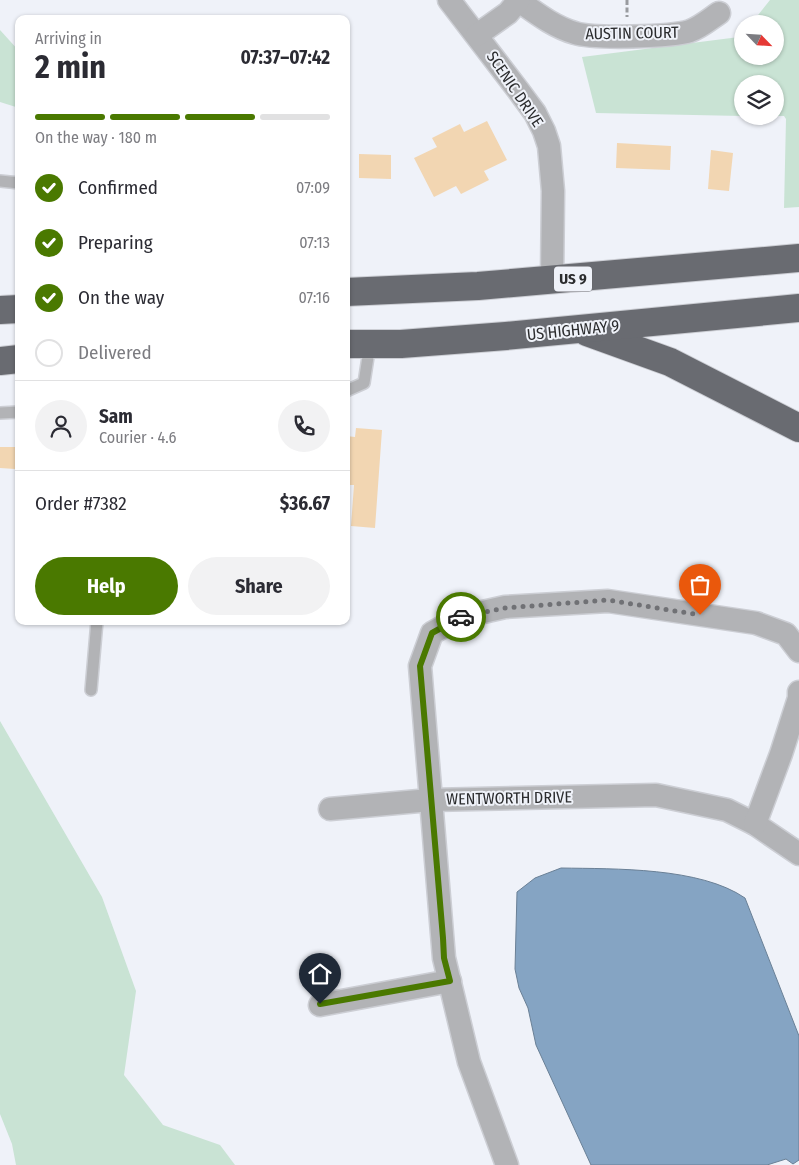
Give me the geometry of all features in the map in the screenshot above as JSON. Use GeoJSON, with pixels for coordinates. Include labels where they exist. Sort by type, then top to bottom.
{"type":"FeatureCollection","features":[{"type":"Feature","properties":{"kind":"highway","name":"US 9"},"geometry":{"type":"LineString","coordinates":[[350,292],[552,281],[799,258]]}},
{"type":"Feature","properties":{"kind":"highway","name":"US HIGHWAY 9"},"geometry":{"type":"LineString","coordinates":[[358,344],[401,344],[506,336],[799,308]]}},
{"type":"Feature","properties":{"kind":"highway"},"geometry":{"type":"LineString","coordinates":[[0,310],[15,309]]}},
{"type":"Feature","properties":{"kind":"highway"},"geometry":{"type":"LineString","coordinates":[[580,329],[670,362],[799,428]]}},
{"type":"Feature","properties":{"kind":"highway"},"geometry":{"type":"LineString","coordinates":[[0,361],[15,359]]}},
{"type":"Feature","properties":{"kind":"street","name":"SCENIC DRIVE"},"geometry":{"type":"LineString","coordinates":[[449,0],[535,113],[548,146],[553,191],[552,281]]}},
{"type":"Feature","properties":{"kind":"street"},"geometry":{"type":"LineString","coordinates":[[477,35],[508,13],[519,1]]}},
{"type":"Feature","properties":{"kind":"street","name":"AUSTIN COURT"},"geometry":{"type":"LineString","coordinates":[[519,1],[551,24],[576,34],[669,35],[690,31],[719,13]]}},
{"type":"Feature","properties":{"kind":"street"},"geometry":{"type":"LineString","coordinates":[[330,808],[430,800],[420,666],[432,633],[461,617],[505,608],[608,600],[756,623],[786,634],[799,651]]}},
{"type":"Feature","properties":{"kind":"street"},"geometry":{"type":"LineString","coordinates":[[755,824],[781,754],[799,698],[799,692]]}},
{"type":"Feature","properties":{"kind":"street","name":"WENTWORTH DRIVE"},"geometry":{"type":"LineString","coordinates":[[507,1165],[468,1062],[444,958],[430,800],[656,795],[726,810],[755,824],[799,854]]}},
{"type":"Feature","properties":{"kind":"street"},"geometry":{"type":"LineString","coordinates":[[320,1004],[450,981]]}},
{"type":"Feature","properties":{"kind":"lane"},"geometry":{"type":"LineString","coordinates":[[0,181],[15,183]]}},
{"type":"Feature","properties":{"kind":"lane"},"geometry":{"type":"LineString","coordinates":[[350,389],[364,383],[358,344]]}},
{"type":"Feature","properties":{"kind":"lane"},"geometry":{"type":"LineString","coordinates":[[0,413],[15,412]]}},
{"type":"Feature","properties":{"kind":"lane"},"geometry":{"type":"LineString","coordinates":[[91,690],[97,625]]}},
{"type":"Feature","properties":{"kind":"path"},"geometry":{"type":"LineString","coordinates":[[627,0],[627,9]]}},
{"type":"Feature","properties":{"kind":"green space"},"geometry":{"type":"Polygon","coordinates":[[[770,0],[799,0],[799,207],[784,208],[786,119],[784,116],[784,75],[734,75],[734,116],[596,113],[582,57],[734,38],[734,65],[784,65],[784,15],[758,15],[770,0]]]}},
{"type":"Feature","properties":{"kind":"green space"},"geometry":{"type":"Polygon","coordinates":[[[0,30],[15,47],[15,107],[0,102],[0,30]]]}},
{"type":"Feature","properties":{"kind":"green space"},"geometry":{"type":"Polygon","coordinates":[[[0,721],[102,897],[136,991],[124,1075],[163,1125],[220,1145],[235,1165],[16,1165],[12,1144],[0,1114],[0,721]]]}},
{"type":"Feature","properties":{"kind":"water"},"geometry":{"type":"Polygon","coordinates":[[[561,868],[631,870],[681,875],[705,880],[745,898],[799,1036],[799,1160],[793,1164],[786,1159],[767,1165],[591,1165],[536,1045],[528,1008],[519,988],[515,969],[517,892],[535,878],[561,868]]]}},
{"type":"Feature","properties":{"kind":"building"},"geometry":{"type":"Polygon","coordinates":[[[487,121],[507,160],[484,171],[489,180],[461,194],[456,186],[434,197],[414,158],[437,147],[432,138],[460,124],[464,132],[487,121]]]}},
{"type":"Feature","properties":{"kind":"building"},"geometry":{"type":"Polygon","coordinates":[[[617,143],[671,146],[670,170],[616,168],[617,143]]]}},
{"type":"Feature","properties":{"kind":"building"},"geometry":{"type":"Polygon","coordinates":[[[711,150],[733,153],[729,191],[708,189],[711,150]]]}},
{"type":"Feature","properties":{"kind":"building"},"geometry":{"type":"Polygon","coordinates":[[[359,154],[391,155],[391,179],[359,178],[359,154]]]}},
{"type":"Feature","properties":{"kind":"building"},"geometry":{"type":"Polygon","coordinates":[[[356,428],[382,430],[375,528],[351,526],[354,485],[350,485],[350,436],[355,437],[356,428]]]}},
{"type":"Feature","properties":{"kind":"building"},"geometry":{"type":"Polygon","coordinates":[[[0,447],[15,447],[15,469],[0,468],[0,447]]]}},
{"type":"Feature","properties":{"kind":"way so far"},"geometry":{"type":"LineString","coordinates":[[461,617],[505,608],[608,600],[700,615]]}},
{"type":"Feature","properties":{"kind":"route"},"geometry":{"type":"LineString","coordinates":[[320,1004],[450,981],[444,958],[420,666],[432,633],[461,617]]}}]}
